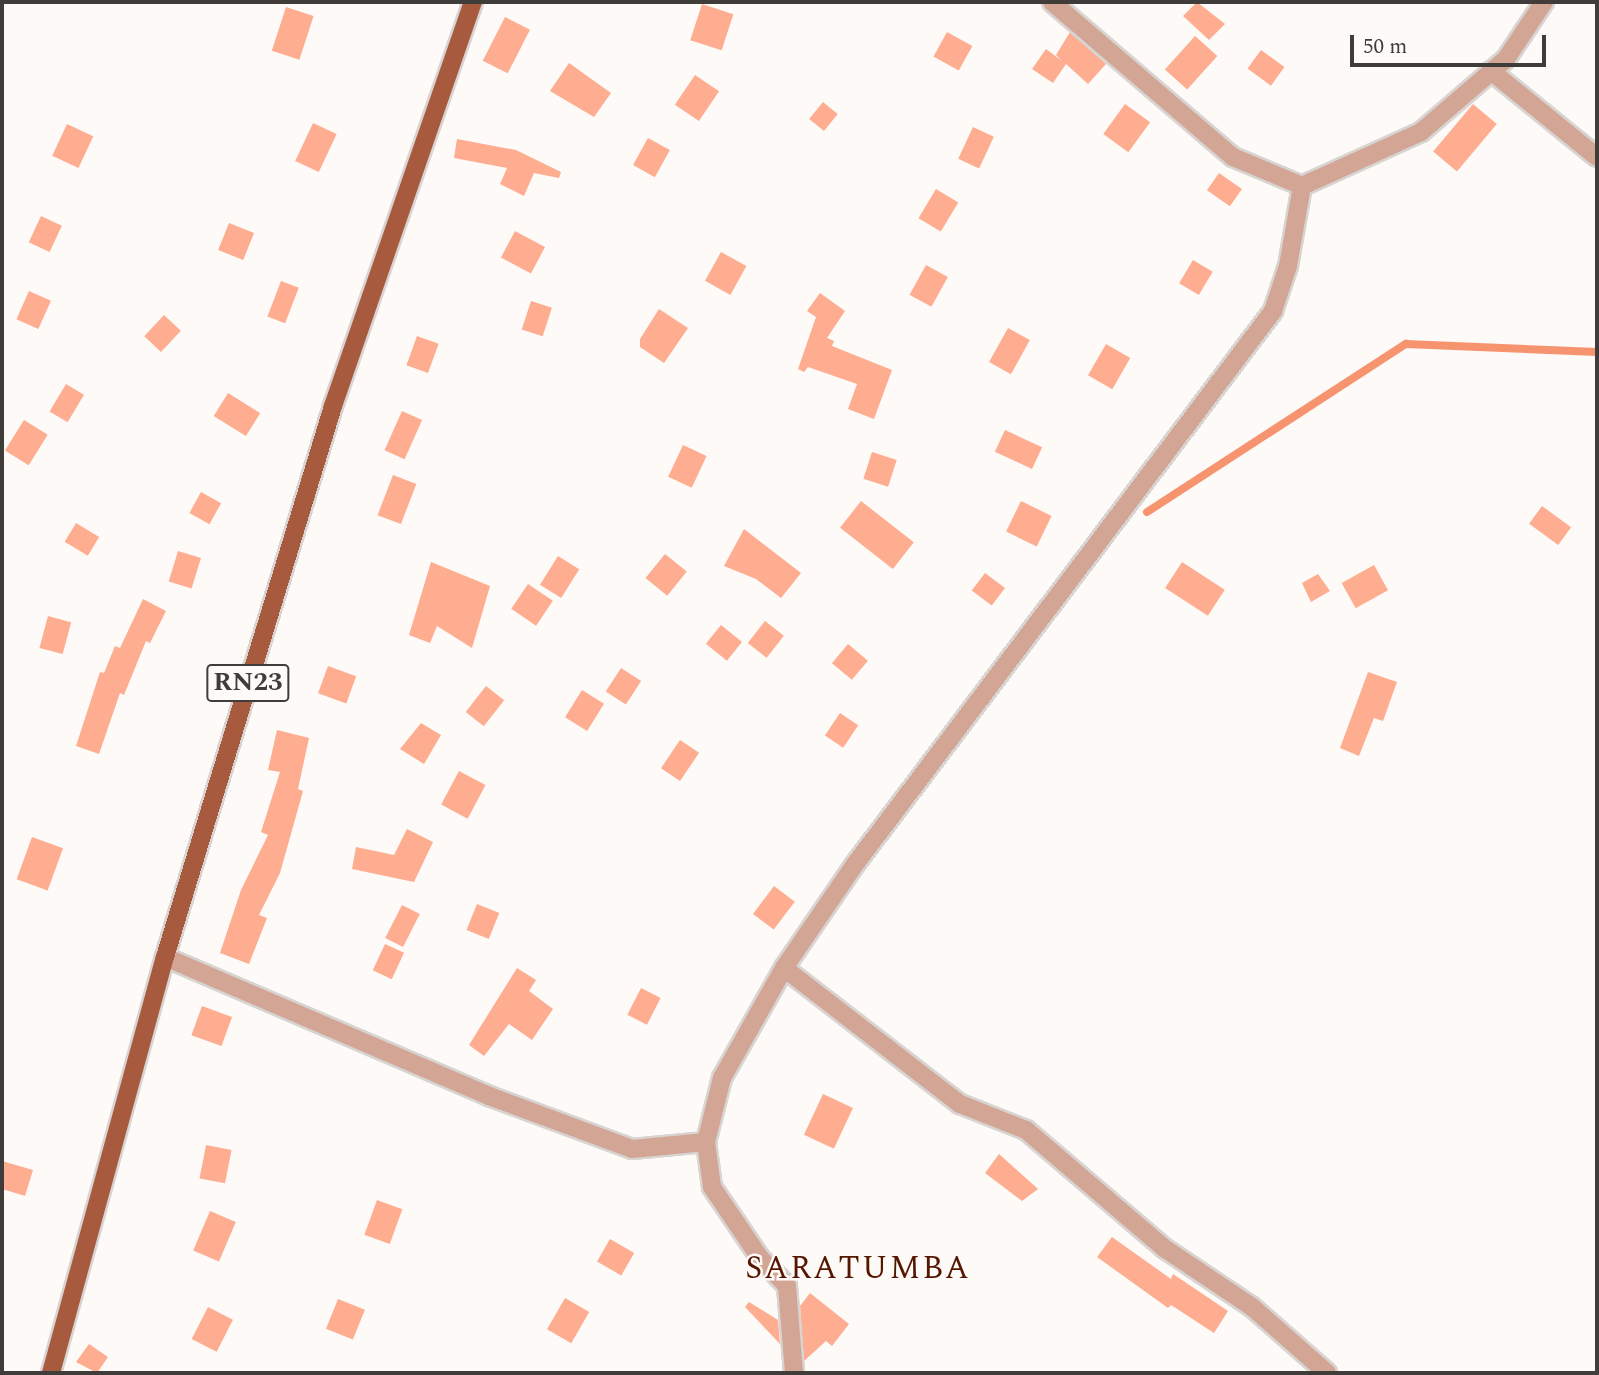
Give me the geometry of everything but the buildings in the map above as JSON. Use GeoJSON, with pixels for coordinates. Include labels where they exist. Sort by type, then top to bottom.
{"type":"FeatureCollection","features":[{"type":"Feature","properties":{"kind":"main road","name":"RN23"},"geometry":{"type":"LineString","coordinates":[[51,1373],[165,957],[333,406],[472,2]]}},
{"type":"Feature","properties":{"kind":"street"},"geometry":{"type":"LineString","coordinates":[[1052,2],[1233,157],[1302,186],[1421,132],[1506,59],[1544,2]]}},
{"type":"Feature","properties":{"kind":"street"},"geometry":{"type":"LineString","coordinates":[[1491,72],[1597,157]]}},
{"type":"Feature","properties":{"kind":"street"},"geometry":{"type":"LineString","coordinates":[[794,1373],[788,1286],[760,1258],[712,1187],[706,1142],[722,1078],[784,968],[856,863],[1273,311],[1289,266],[1302,186]]}},
{"type":"Feature","properties":{"kind":"street"},"geometry":{"type":"LineString","coordinates":[[165,957],[489,1096],[632,1149],[706,1142]]}},
{"type":"Feature","properties":{"kind":"street"},"geometry":{"type":"LineString","coordinates":[[784,968],[960,1104],[1026,1130],[1164,1248],[1252,1307],[1326,1373]]}},
{"type":"Feature","properties":{"kind":"waterway"},"geometry":{"type":"LineString","coordinates":[[1147,512],[1406,344],[1597,352]]}},
{"type":"Feature","properties":{"kind":"district","name":"SARATUMBA"},"geometry":{"type":"Point","coordinates":[858,1269]}}]}
